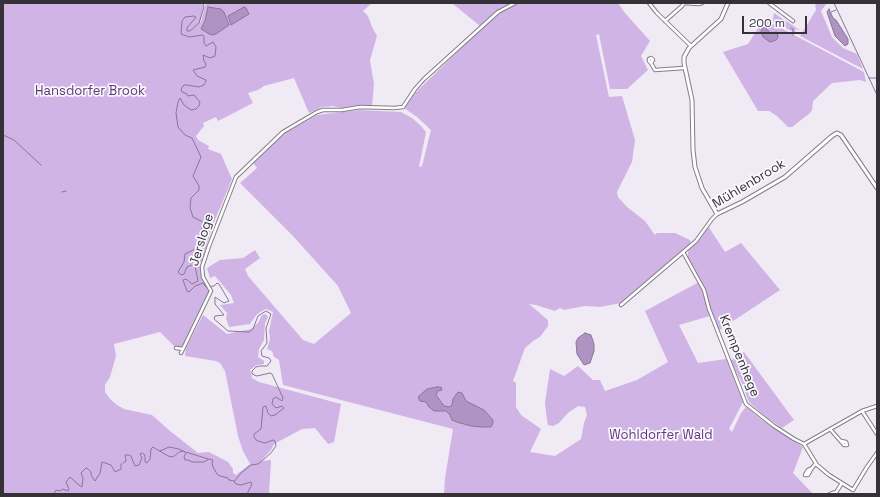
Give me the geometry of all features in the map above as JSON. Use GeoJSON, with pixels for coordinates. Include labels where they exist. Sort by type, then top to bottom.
{"type":"FeatureCollection","features":[{"type":"Feature","properties":{"kind":"street","name":"Jersloge"},"geometry":{"type":"LineString","coordinates":[[181,354],[210,294],[211,289],[202,275],[202,265],[235,179],[284,132],[323,110],[342,110],[360,107],[403,107],[424,79],[498,12],[515,3]]}},
{"type":"Feature","properties":{"kind":"street"},"geometry":{"type":"LineString","coordinates":[[649,3],[691,46]]}},
{"type":"Feature","properties":{"kind":"street"},"geometry":{"type":"LineString","coordinates":[[665,21],[684,3],[702,3]]}},
{"type":"Feature","properties":{"kind":"street"},"geometry":{"type":"LineString","coordinates":[[717,214],[702,188],[695,167],[693,150],[692,100],[684,68],[684,57],[691,46],[721,19],[728,3]]}},
{"type":"Feature","properties":{"kind":"street"},"geometry":{"type":"LineString","coordinates":[[768,3],[793,21]]}},
{"type":"Feature","properties":{"kind":"street"},"geometry":{"type":"LineString","coordinates":[[651,62],[655,70],[684,68]]}},
{"type":"Feature","properties":{"kind":"street","name":"Mühlenbrook"},"geometry":{"type":"LineString","coordinates":[[621,305],[696,241],[710,221],[717,214],[786,177],[837,133],[841,135],[877,188]]}},
{"type":"Feature","properties":{"kind":"street","name":"Krempenhege"},"geometry":{"type":"LineString","coordinates":[[683,252],[704,290],[709,309],[746,404],[774,426],[804,444],[816,463],[830,475],[853,490],[877,454]]}},
{"type":"Feature","properties":{"kind":"street"},"geometry":{"type":"LineString","coordinates":[[176,348],[183,349]]}},
{"type":"Feature","properties":{"kind":"street"},"geometry":{"type":"LineString","coordinates":[[804,444],[862,411],[877,406]]}},
{"type":"Feature","properties":{"kind":"street"},"geometry":{"type":"LineString","coordinates":[[862,411],[877,434]]}},
{"type":"Feature","properties":{"kind":"street"},"geometry":{"type":"LineString","coordinates":[[830,429],[841,441]]}},
{"type":"Feature","properties":{"kind":"street"},"geometry":{"type":"LineString","coordinates":[[812,468],[816,463]]}},
{"type":"Feature","properties":{"kind":"street"},"geometry":{"type":"LineString","coordinates":[[830,494],[836,493],[842,483]]}},
{"type":"Feature","properties":{"kind":"green space","name":"Hansdorfer Brook"},"geometry":{"type":"Polygon","coordinates":[[[3,3],[203,3],[204,7],[200,23],[206,3],[372,3],[363,11],[368,16],[377,36],[370,60],[374,84],[372,106],[358,105],[341,108],[333,106],[322,107],[309,113],[294,78],[264,86],[258,90],[248,93],[253,103],[218,121],[216,117],[203,123],[204,126],[196,136],[198,140],[209,146],[208,149],[221,154],[232,179],[212,227],[200,269],[202,277],[209,288],[209,292],[195,324],[182,348],[176,348],[160,332],[114,344],[116,356],[110,377],[105,385],[105,392],[117,405],[124,409],[152,415],[198,453],[209,452],[228,462],[233,469],[233,473],[236,475],[250,464],[243,451],[238,436],[225,371],[220,363],[216,361],[185,356],[186,348],[203,315],[227,334],[251,329],[258,323],[262,315],[266,314],[268,317],[265,323],[264,340],[259,349],[258,357],[264,361],[264,364],[257,365],[250,370],[252,378],[259,382],[341,404],[334,442],[328,444],[315,428],[302,429],[274,444],[271,450],[261,461],[271,460],[269,494],[3,494],[3,3]]]}},
{"type":"Feature","properties":{"kind":"green space"},"geometry":{"type":"Polygon","coordinates":[[[452,3],[511,3],[503,7],[480,26],[452,3]]]}},
{"type":"Feature","properties":{"kind":"green space","name":"Wohldorfer Wald"},"geometry":{"type":"Polygon","coordinates":[[[517,3],[618,3],[650,41],[641,56],[648,70],[627,89],[610,89],[599,34],[596,35],[609,97],[622,96],[635,140],[632,162],[617,192],[618,197],[627,207],[645,221],[655,235],[657,233],[675,233],[690,240],[691,244],[621,303],[600,307],[585,306],[564,310],[560,308],[555,311],[529,304],[548,320],[548,326],[540,337],[525,348],[513,381],[516,383],[516,407],[521,415],[541,429],[530,452],[555,456],[581,439],[587,415],[585,407],[578,406],[568,413],[559,423],[553,426],[548,425],[545,403],[550,369],[564,376],[578,366],[593,380],[600,380],[605,391],[637,380],[668,362],[645,311],[701,281],[688,258],[688,250],[708,226],[725,252],[741,243],[780,290],[718,331],[713,315],[679,325],[698,363],[726,359],[743,402],[729,429],[732,432],[741,413],[746,407],[762,420],[803,447],[793,473],[813,494],[444,494],[445,478],[453,429],[283,385],[279,360],[274,357],[272,351],[267,349],[270,339],[269,331],[273,312],[266,309],[257,314],[250,324],[229,327],[226,318],[227,313],[220,305],[234,303],[231,295],[215,276],[210,278],[207,268],[220,260],[243,258],[255,250],[260,258],[245,269],[248,276],[303,340],[314,344],[351,313],[338,286],[293,236],[240,183],[257,168],[253,163],[284,134],[317,115],[359,110],[401,112],[412,118],[420,125],[426,132],[419,167],[422,166],[431,130],[417,117],[404,108],[414,94],[488,22],[505,9],[517,3]]]}},
{"type":"Feature","properties":{"kind":"green space"},"geometry":{"type":"Polygon","coordinates":[[[815,3],[827,3],[821,11],[832,37],[843,48],[857,54],[863,69],[800,36],[816,10],[815,3]]]}},
{"type":"Feature","properties":{"kind":"green space"},"geometry":{"type":"Polygon","coordinates":[[[774,13],[801,31],[796,29],[795,31],[799,35],[774,22],[774,13]]]}},
{"type":"Feature","properties":{"kind":"green space"},"geometry":{"type":"Polygon","coordinates":[[[764,19],[864,72],[866,82],[860,80],[832,83],[813,101],[812,110],[810,113],[792,127],[788,127],[777,116],[769,111],[758,111],[723,52],[748,44],[764,19]]]}},
{"type":"Feature","properties":{"kind":"green space"},"geometry":{"type":"Polygon","coordinates":[[[744,352],[794,420],[782,428],[766,417],[749,402],[741,381],[730,361],[744,352]]]}},
{"type":"Feature","properties":{"kind":"shaded area"},"geometry":{"type":"Polygon","coordinates":[[[208,7],[221,9],[224,12],[229,25],[216,34],[211,35],[201,29],[205,21],[208,7]]]}},
{"type":"Feature","properties":{"kind":"shaded area"},"geometry":{"type":"Polygon","coordinates":[[[244,7],[249,14],[231,25],[228,16],[244,7]]]}},
{"type":"Feature","properties":{"kind":"shaded area"},"geometry":{"type":"Polygon","coordinates":[[[829,9],[833,18],[836,20],[848,39],[848,44],[845,46],[835,36],[827,12],[829,9]]]}},
{"type":"Feature","properties":{"kind":"shaded area"},"geometry":{"type":"Polygon","coordinates":[[[763,27],[765,27],[770,33],[777,32],[778,37],[776,40],[770,42],[763,37],[761,31],[763,27]]]}},
{"type":"Feature","properties":{"kind":"shaded area"},"geometry":{"type":"Polygon","coordinates":[[[585,333],[591,335],[594,344],[594,351],[590,363],[584,365],[577,354],[576,342],[578,338],[585,333]]]}},
{"type":"Feature","properties":{"kind":"shaded area"},"geometry":{"type":"Polygon","coordinates":[[[441,387],[442,390],[438,391],[436,395],[444,406],[449,407],[452,405],[453,399],[458,392],[462,393],[466,401],[484,410],[493,420],[491,427],[471,426],[457,422],[452,420],[446,411],[434,411],[426,402],[420,401],[418,397],[427,389],[441,387]]]}},
{"type":"Feature","properties":{"kind":"waterway"},"geometry":{"type":"LineString","coordinates":[[203,3],[204,7],[199,23],[190,31],[187,31],[187,28],[196,17],[185,17],[182,21],[181,34],[189,37],[203,35],[206,46],[213,42],[216,47],[215,56],[210,58],[203,55],[206,64],[205,67],[193,70],[197,76],[206,80],[204,85],[199,87],[184,85],[181,89],[182,92],[188,96],[194,95],[200,102],[199,106],[196,109],[191,110],[184,105],[180,98],[176,113],[178,127],[185,135],[192,138],[201,157],[193,176],[199,186],[199,190],[191,198],[190,208],[193,217],[203,222],[201,232],[202,244],[201,246],[185,254],[184,262],[178,272],[181,275],[184,274],[187,267],[192,265],[195,266],[198,281],[192,284],[186,279],[183,280],[187,291],[189,292],[195,286],[203,283],[206,287],[214,286],[217,283],[219,284],[229,301],[224,303],[215,297],[215,304],[224,315],[215,316],[214,319],[228,331],[249,332],[253,329],[258,316],[266,311],[271,314],[266,328],[267,343],[261,351],[262,356],[269,358],[271,361],[267,366],[256,367],[252,371],[252,374],[257,376],[270,373],[272,374],[283,398],[282,401],[276,397],[273,399],[272,404],[276,408],[282,406],[284,408],[275,415],[271,416],[268,413],[266,406],[263,407],[261,429],[254,434],[254,437],[256,440],[265,443],[273,440],[275,441],[276,446],[271,453],[258,464],[251,465],[241,473],[234,482],[241,485],[251,482],[252,484],[247,494]]}},
{"type":"Feature","properties":{"kind":"waterway"},"geometry":{"type":"LineString","coordinates":[[834,3],[869,78],[877,78]]}},
{"type":"Feature","properties":{"kind":"waterway"},"geometry":{"type":"LineString","coordinates":[[831,12],[836,10]]}},
{"type":"Feature","properties":{"kind":"waterway"},"geometry":{"type":"LineString","coordinates":[[791,28],[793,29],[793,35]]}},
{"type":"Feature","properties":{"kind":"waterway"},"geometry":{"type":"LineString","coordinates":[[869,78],[877,95]]}},
{"type":"Feature","properties":{"kind":"waterway"},"geometry":{"type":"LineString","coordinates":[[3,135],[14,140],[41,165]]}},
{"type":"Feature","properties":{"kind":"waterway"},"geometry":{"type":"LineString","coordinates":[[62,192],[66,191]]}},
{"type":"Feature","properties":{"kind":"waterway"},"geometry":{"type":"LineString","coordinates":[[123,463],[126,461],[125,455],[129,455],[131,456],[135,466],[139,465],[142,458],[140,454],[142,453],[145,455],[145,462],[147,463],[150,459],[151,449],[153,447],[168,456],[173,457],[179,452],[184,451],[186,454],[184,456],[185,460],[192,462],[204,462],[209,459],[213,460],[213,467],[217,474],[234,481]]}},
{"type":"Feature","properties":{"kind":"waterway"},"geometry":{"type":"LineString","coordinates":[[160,451],[169,447],[183,451]]}},
{"type":"Feature","properties":{"kind":"waterway"},"geometry":{"type":"LineString","coordinates":[[186,452],[208,459]]}},
{"type":"Feature","properties":{"kind":"waterway"},"geometry":{"type":"LineString","coordinates":[[54,494],[56,490],[60,491],[63,489],[68,491],[69,489],[66,482],[70,477],[82,487],[83,478],[81,473],[86,468],[91,472],[91,475],[95,481],[100,473],[102,462],[111,465],[115,472],[121,469],[121,464]]}}]}
